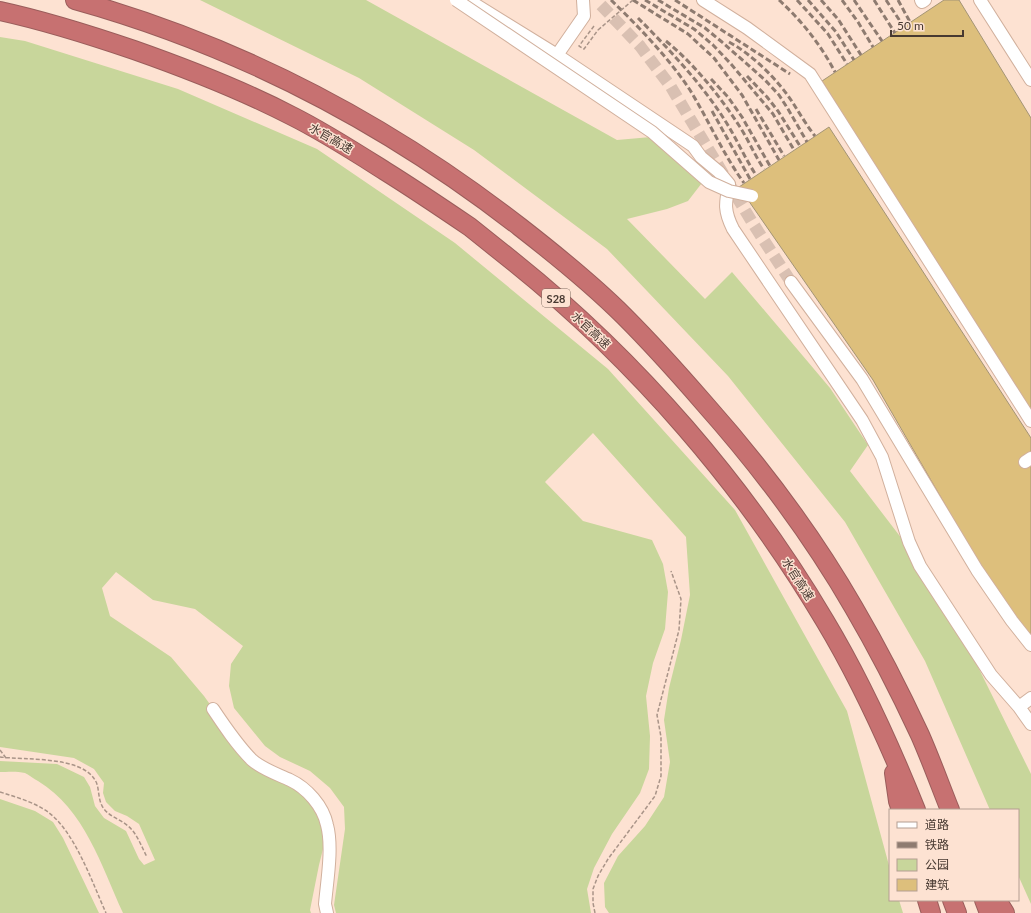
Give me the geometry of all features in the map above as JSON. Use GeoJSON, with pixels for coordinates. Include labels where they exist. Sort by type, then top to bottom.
{"type":"FeatureCollection","features":[{"type":"Feature","properties":{"kind":"highway","name":"S28"},"geometry":{"type":"LineString","coordinates":[[75,0],[175,32],[249,61],[366,122],[431,162],[490,204],[559,258],[622,314],[675,370],[726,428],[771,484],[813,543],[853,605],[889,671],[920,737],[950,809]]}},
{"type":"Feature","properties":{"kind":"highway","name":"水官高速"},"geometry":{"type":"LineString","coordinates":[[0,11],[92,36],[163,61],[238,90],[294,116],[413,188],[472,229],[540,283],[600,338],[651,390],[702,448],[744,501],[786,560],[826,622],[860,685],[892,750],[916,809]]}},
{"type":"Feature","properties":{"kind":"highway"},"geometry":{"type":"LineString","coordinates":[[892,750],[898,800],[901,809]]}},
{"type":"Feature","properties":{"kind":"highway"},"geometry":{"type":"LineString","coordinates":[[927,901],[931,913]]}},
{"type":"Feature","properties":{"kind":"highway"},"geometry":{"type":"LineString","coordinates":[[952,901],[957,913]]}},
{"type":"Feature","properties":{"kind":"highway"},"geometry":{"type":"LineString","coordinates":[[984,901],[989,913]]}},
{"type":"Feature","properties":{"kind":"highway"},"geometry":{"type":"LineString","coordinates":[[998,901],[1005,913]]}},
{"type":"Feature","properties":{"kind":"lane"},"geometry":{"type":"LineString","coordinates":[[456,0],[652,132],[709,182],[729,191],[752,196]]}},
{"type":"Feature","properties":{"kind":"lane"},"geometry":{"type":"LineString","coordinates":[[468,0],[557,55],[693,146],[701,158],[719,172],[729,184],[726,201],[726,215],[733,230],[862,420],[882,457],[910,542],[920,566],[991,675],[1019,707],[1031,724]]}},
{"type":"Feature","properties":{"kind":"lane"},"geometry":{"type":"LineString","coordinates":[[557,55],[584,16],[583,0]]}},
{"type":"Feature","properties":{"kind":"lane"},"geometry":{"type":"LineString","coordinates":[[703,0],[747,28],[810,74],[1031,421]]}},
{"type":"Feature","properties":{"kind":"lane"},"geometry":{"type":"LineString","coordinates":[[921,0],[922,2],[925,0]]}},
{"type":"Feature","properties":{"kind":"lane"},"geometry":{"type":"LineString","coordinates":[[980,0],[1031,80]]}},
{"type":"Feature","properties":{"kind":"lane"},"geometry":{"type":"LineString","coordinates":[[791,282],[862,379],[977,570],[1012,621],[1031,645]]}},
{"type":"Feature","properties":{"kind":"lane"},"geometry":{"type":"LineString","coordinates":[[1019,707],[1031,698]]}},
{"type":"Feature","properties":{"kind":"lane"},"geometry":{"type":"LineString","coordinates":[[214,709],[234,740],[253,761],[292,781],[310,794],[320,808],[327,825],[329,847],[325,904],[327,913]]}},
{"type":"Feature","properties":{"kind":"path"},"geometry":{"type":"LineString","coordinates":[[594,26],[579,46],[584,49],[598,30],[633,0]]}},
{"type":"Feature","properties":{"kind":"path"},"geometry":{"type":"LineString","coordinates":[[595,913],[593,903],[594,889],[598,876],[608,859],[655,796],[661,776],[661,737],[657,715],[679,630],[681,599],[671,571]]}},
{"type":"Feature","properties":{"kind":"path"},"geometry":{"type":"LineString","coordinates":[[0,750],[6,758]]}},
{"type":"Feature","properties":{"kind":"path"},"geometry":{"type":"LineString","coordinates":[[0,757],[59,761],[77,766],[88,772],[96,780],[99,797],[103,808],[112,817],[129,826],[147,857]]}},
{"type":"Feature","properties":{"kind":"path"},"geometry":{"type":"LineString","coordinates":[[0,792],[29,801],[48,811],[67,830],[78,850],[106,913]]}},
{"type":"Feature","properties":{"kind":"green space"},"geometry":{"type":"Polygon","coordinates":[[[200,0],[366,0],[617,140],[651,137],[705,179],[688,201],[667,209],[627,219],[705,299],[732,272],[830,388],[868,445],[850,471],[938,586],[1031,774],[1031,904],[1019,877],[1019,809],[990,809],[925,661],[845,522],[728,376],[607,249],[474,150],[359,78],[200,0]]]}},
{"type":"Feature","properties":{"kind":"green space"},"geometry":{"type":"Polygon","coordinates":[[[0,37],[25,41],[178,89],[317,149],[455,243],[608,369],[735,510],[847,711],[889,865],[889,901],[899,901],[903,913],[609,913],[605,907],[604,883],[618,856],[645,826],[664,797],[670,762],[664,720],[669,688],[690,595],[686,537],[593,433],[545,482],[583,521],[652,540],[663,564],[668,592],[665,629],[653,663],[646,696],[650,736],[649,769],[640,793],[612,834],[594,868],[587,889],[591,913],[336,913],[334,905],[345,829],[344,807],[330,788],[310,771],[280,757],[265,746],[234,708],[229,686],[231,664],[243,646],[195,609],[153,600],[116,572],[102,588],[110,616],[171,657],[204,696],[239,745],[320,801],[326,837],[310,910],[311,913],[123,913],[90,840],[68,807],[54,793],[25,773],[0,772],[0,761],[57,764],[84,777],[90,787],[95,806],[104,818],[126,831],[139,859],[144,865],[155,860],[139,824],[127,816],[115,811],[106,802],[103,793],[104,783],[94,769],[74,758],[0,747],[0,37]]]}},
{"type":"Feature","properties":{"kind":"green space"},"geometry":{"type":"Polygon","coordinates":[[[0,799],[35,811],[53,822],[63,838],[99,913],[0,913],[0,799]]]}},
{"type":"Feature","properties":{"kind":"building"},"geometry":{"type":"Polygon","coordinates":[[[944,0],[959,0],[1031,118],[1031,417],[822,81],[944,0]]]}},
{"type":"Feature","properties":{"kind":"building"},"geometry":{"type":"Polygon","coordinates":[[[829,127],[1031,438],[1031,639],[999,598],[873,380],[739,187],[829,127]]]}},
{"type":"Feature","properties":{"kind":"tunnel"},"geometry":{"type":"LineString","coordinates":[[601,5],[640,46],[671,87],[752,222],[791,282]]}},
{"type":"Feature","properties":{"kind":"railway"},"geometry":{"type":"LineString","coordinates":[[611,0],[653,43],[690,90],[729,161],[744,183]]}},
{"type":"Feature","properties":{"kind":"railway"},"geometry":{"type":"LineString","coordinates":[[633,0],[688,34],[714,58],[742,95],[779,160]]}},
{"type":"Feature","properties":{"kind":"railway"},"geometry":{"type":"LineString","coordinates":[[645,0],[694,29],[713,45],[773,114],[794,150]]}},
{"type":"Feature","properties":{"kind":"railway"},"geometry":{"type":"LineString","coordinates":[[658,0],[705,28],[765,80],[779,95],[807,142]]}},
{"type":"Feature","properties":{"kind":"railway"},"geometry":{"type":"LineString","coordinates":[[675,0],[790,74]]}},
{"type":"Feature","properties":{"kind":"railway"},"geometry":{"type":"LineString","coordinates":[[779,0],[810,33],[835,72]]}},
{"type":"Feature","properties":{"kind":"railway"},"geometry":{"type":"LineString","coordinates":[[797,0],[828,34],[847,64]]}},
{"type":"Feature","properties":{"kind":"railway"},"geometry":{"type":"LineString","coordinates":[[808,0],[836,32],[854,60]]}},
{"type":"Feature","properties":{"kind":"railway"},"geometry":{"type":"LineString","coordinates":[[821,0],[838,19],[861,55]]}},
{"type":"Feature","properties":{"kind":"railway"},"geometry":{"type":"LineString","coordinates":[[842,0],[858,22],[873,47]]}},
{"type":"Feature","properties":{"kind":"railway"},"geometry":{"type":"LineString","coordinates":[[854,0],[882,41]]}},
{"type":"Feature","properties":{"kind":"railway"},"geometry":{"type":"LineString","coordinates":[[874,0],[895,33]]}},
{"type":"Feature","properties":{"kind":"railway"},"geometry":{"type":"LineString","coordinates":[[886,0],[904,27]]}},
{"type":"Feature","properties":{"kind":"railway"},"geometry":{"type":"LineString","coordinates":[[898,0],[910,22]]}},
{"type":"Feature","properties":{"kind":"railway"},"geometry":{"type":"LineString","coordinates":[[638,18],[695,79],[728,126],[756,175]]}},
{"type":"Feature","properties":{"kind":"railway"},"geometry":{"type":"LineString","coordinates":[[666,41],[697,70],[724,103],[740,127],[764,169]]}},
{"type":"Feature","properties":{"kind":"railway"},"geometry":{"type":"LineString","coordinates":[[729,42],[756,61],[772,77],[787,94],[815,136]]}},
{"type":"Feature","properties":{"kind":"railway"},"geometry":{"type":"LineString","coordinates":[[747,76],[778,111],[800,146]]}},
{"type":"Feature","properties":{"kind":"railway"},"geometry":{"type":"LineString","coordinates":[[711,79],[728,97],[742,117],[770,166]]}},
{"type":"Feature","properties":{"kind":"railway"},"geometry":{"type":"LineString","coordinates":[[756,109],[784,156]]}},
{"type":"Feature","properties":{"kind":"railway"},"geometry":{"type":"LineString","coordinates":[[712,111],[750,179]]}}]}
